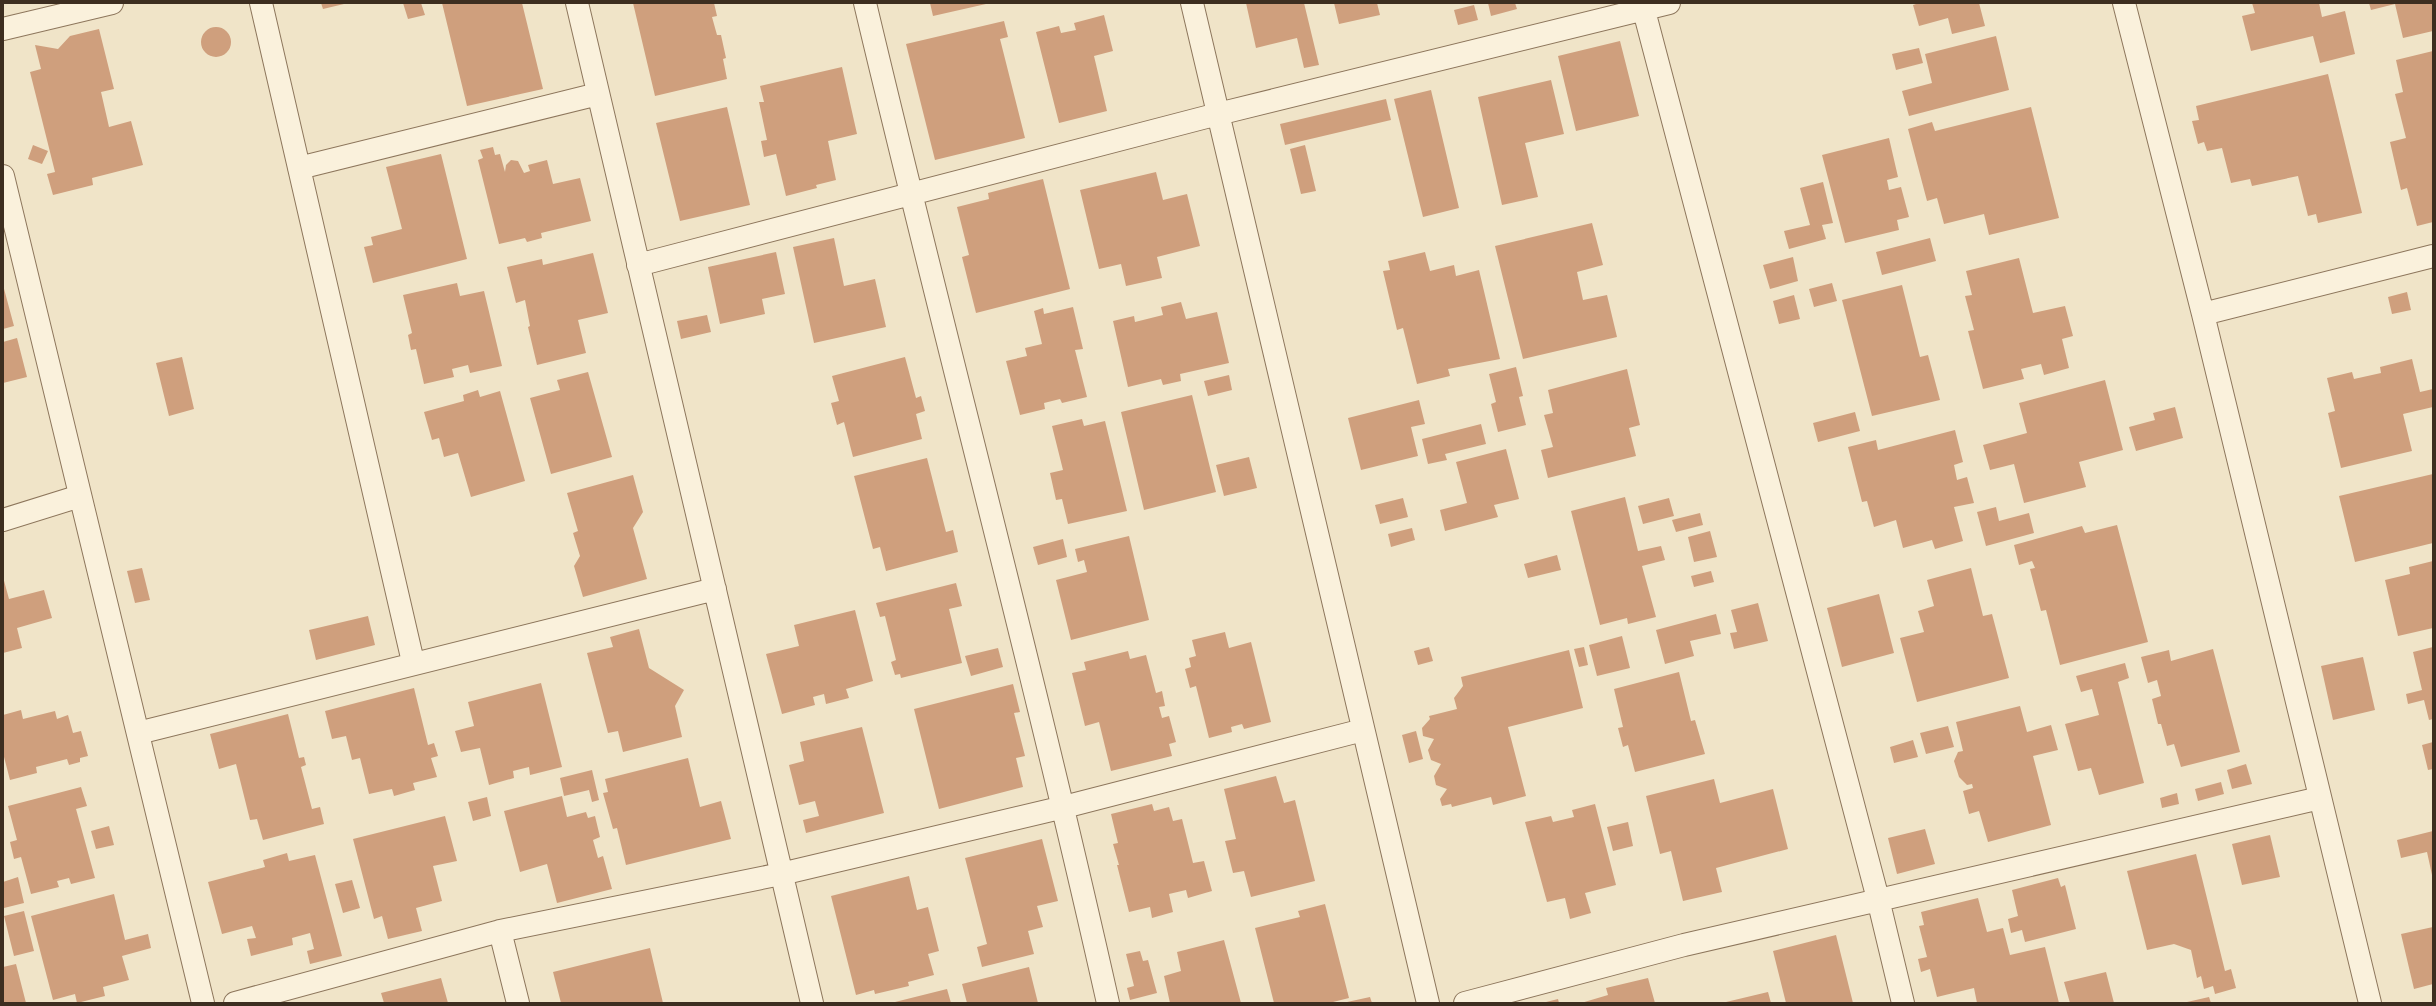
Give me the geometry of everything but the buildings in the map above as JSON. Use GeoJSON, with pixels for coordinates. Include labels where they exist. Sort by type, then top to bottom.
{"type":"FeatureCollection","features":[{"type":"Feature","properties":{"kind":"street"},"geometry":{"type":"LineString","coordinates":[[3,29],[112,3]]}},
{"type":"Feature","properties":{"kind":"street"},"geometry":{"type":"LineString","coordinates":[[261,3],[413,662]]}},
{"type":"Feature","properties":{"kind":"street"},"geometry":{"type":"LineString","coordinates":[[577,3],[812,1003]]}},
{"type":"Feature","properties":{"kind":"street"},"geometry":{"type":"LineString","coordinates":[[865,3],[910,194],[1064,807],[1108,1003]]}},
{"type":"Feature","properties":{"kind":"street"},"geometry":{"type":"LineString","coordinates":[[1192,3],[1428,1003]]}},
{"type":"Feature","properties":{"kind":"street"},"geometry":{"type":"LineString","coordinates":[[638,265],[1218,114],[1643,6],[1669,3]]}},
{"type":"Feature","properties":{"kind":"street"},"geometry":{"type":"LineString","coordinates":[[2124,3],[2203,314],[2370,1003]]}},
{"type":"Feature","properties":{"kind":"street"},"geometry":{"type":"LineString","coordinates":[[1643,6],[1878,899],[1903,1003]]}},
{"type":"Feature","properties":{"kind":"street"},"geometry":{"type":"LineString","coordinates":[[299,168],[598,94]]}},
{"type":"Feature","properties":{"kind":"street"},"geometry":{"type":"LineString","coordinates":[[3,176],[203,1003]]}},
{"type":"Feature","properties":{"kind":"street"},"geometry":{"type":"LineString","coordinates":[[2203,314],[2433,256]]}},
{"type":"Feature","properties":{"kind":"street"},"geometry":{"type":"LineString","coordinates":[[3,520],[80,496]]}},
{"type":"Feature","properties":{"kind":"street"},"geometry":{"type":"LineString","coordinates":[[138,733],[413,662],[715,589]]}},
{"type":"Feature","properties":{"kind":"street"},"geometry":{"type":"LineString","coordinates":[[235,1003],[500,931],[781,874],[1064,807],[1363,730]]}},
{"type":"Feature","properties":{"kind":"street"},"geometry":{"type":"LineString","coordinates":[[1465,1003],[1684,945],[2320,798]]}},
{"type":"Feature","properties":{"kind":"street"},"geometry":{"type":"LineString","coordinates":[[500,931],[518,1003]]}}]}
